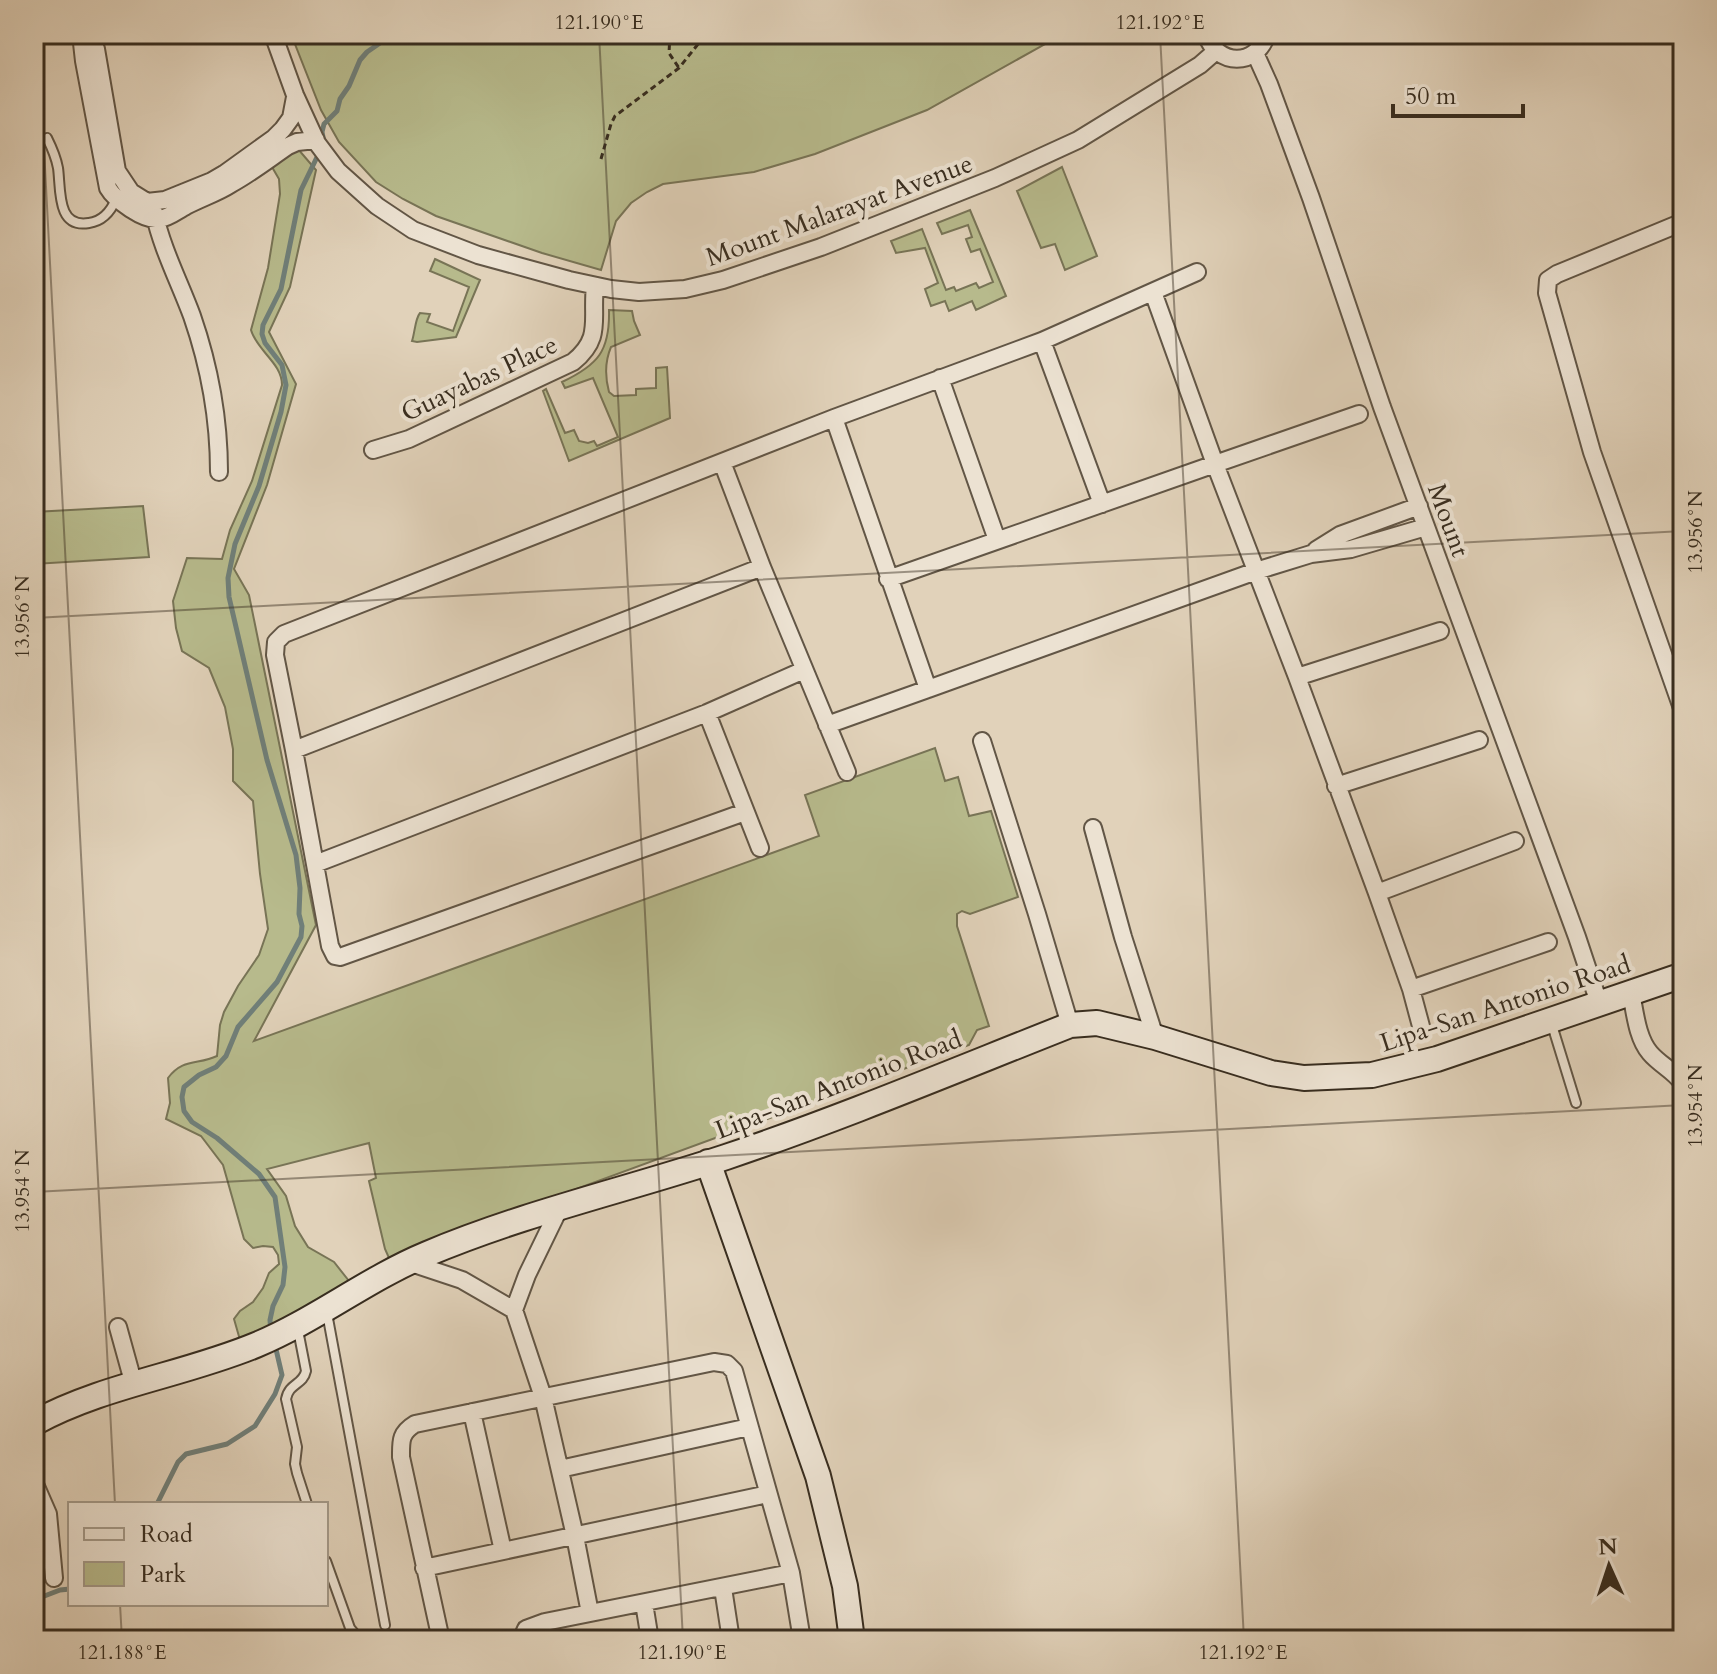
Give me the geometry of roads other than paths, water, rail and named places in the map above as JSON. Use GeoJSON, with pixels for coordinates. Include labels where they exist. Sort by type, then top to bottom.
{"type":"FeatureCollection","features":[{"type":"Feature","properties":{"kind":"main road","name":"Lipa-San Antonio Road"},"geometry":{"type":"LineString","coordinates":[[34,1423],[78,1403],[256,1345],[294,1327],[408,1262],[447,1246],[560,1207],[708,1162],[855,1109],[1070,1025],[1097,1023],[1155,1037],[1271,1073],[1304,1078],[1372,1075],[1437,1059],[1683,975]]}},
{"type":"Feature","properties":{"kind":"main road"},"geometry":{"type":"LineString","coordinates":[[708,1162],[818,1476],[845,1586],[852,1640]]}},
{"type":"Feature","properties":{"kind":"street"},"geometry":{"type":"LineString","coordinates":[[34,37],[41,34]]}},
{"type":"Feature","properties":{"kind":"street"},"geometry":{"type":"LineString","coordinates":[[81,34],[103,170],[108,188],[123,205],[167,217],[229,186],[288,146],[297,142],[319,146]]}},
{"type":"Feature","properties":{"kind":"street"},"geometry":{"type":"LineString","coordinates":[[87,34],[96,49],[117,171],[135,196],[147,202],[154,211],[170,266],[191,314],[207,367],[219,432],[219,472]]}},
{"type":"Feature","properties":{"kind":"street","name":"Mount Malarayat Avenue"},"geometry":{"type":"LineString","coordinates":[[273,34],[295,95],[319,146],[360,192],[413,230],[478,255],[595,286],[639,292],[685,289],[723,280],[821,247],[975,186],[1078,140],[1200,65],[1216,51]]}},
{"type":"Feature","properties":{"kind":"street"},"geometry":{"type":"LineString","coordinates":[[1206,34],[1216,51],[1234,59],[1255,53],[1263,45],[1267,34]]}},
{"type":"Feature","properties":{"kind":"street","name":"Mount"},"geometry":{"type":"LineString","coordinates":[[1255,53],[1311,198],[1366,362],[1599,1003]]}},
{"type":"Feature","properties":{"kind":"street"},"geometry":{"type":"LineString","coordinates":[[154,211],[165,200],[212,181],[274,138],[291,118],[295,95]]}},
{"type":"Feature","properties":{"kind":"street"},"geometry":{"type":"LineString","coordinates":[[1683,222],[1557,274],[1548,280],[1547,293],[1592,452],[1683,711]]}},
{"type":"Feature","properties":{"kind":"street"},"geometry":{"type":"LineString","coordinates":[[745,812],[340,957],[335,956],[330,946],[275,655],[276,642],[284,634],[834,418],[1042,341],[1197,272]]}},
{"type":"Feature","properties":{"kind":"street","name":"Guayabas Place"},"geometry":{"type":"LineString","coordinates":[[373,450],[409,439],[573,362],[589,346],[594,323],[595,286]]}},
{"type":"Feature","properties":{"kind":"street"},"geometry":{"type":"LineString","coordinates":[[1153,292],[1377,893],[1422,1030]]}},
{"type":"Feature","properties":{"kind":"street"},"geometry":{"type":"LineString","coordinates":[[1042,341],[1102,504]]}},
{"type":"Feature","properties":{"kind":"street"},"geometry":{"type":"LineString","coordinates":[[940,378],[997,540]]}},
{"type":"Feature","properties":{"kind":"street"},"geometry":{"type":"LineString","coordinates":[[888,579],[1359,414]]}},
{"type":"Feature","properties":{"kind":"street"},"geometry":{"type":"LineString","coordinates":[[834,418],[928,689]]}},
{"type":"Feature","properties":{"kind":"street"},"geometry":{"type":"LineString","coordinates":[[722,462],[847,772]]}},
{"type":"Feature","properties":{"kind":"street"},"geometry":{"type":"LineString","coordinates":[[1311,554],[1340,535],[1419,506]]}},
{"type":"Feature","properties":{"kind":"street"},"geometry":{"type":"LineString","coordinates":[[827,725],[1256,571],[1311,554],[1351,549],[1426,527]]}},
{"type":"Feature","properties":{"kind":"street"},"geometry":{"type":"LineString","coordinates":[[294,750],[762,567]]}},
{"type":"Feature","properties":{"kind":"street"},"geometry":{"type":"LineString","coordinates":[[1297,677],[1440,631]]}},
{"type":"Feature","properties":{"kind":"street"},"geometry":{"type":"LineString","coordinates":[[315,864],[707,713],[804,670]]}},
{"type":"Feature","properties":{"kind":"street"},"geometry":{"type":"LineString","coordinates":[[707,713],[760,848]]}},
{"type":"Feature","properties":{"kind":"street"},"geometry":{"type":"LineString","coordinates":[[1336,786],[1479,740]]}},
{"type":"Feature","properties":{"kind":"street"},"geometry":{"type":"LineString","coordinates":[[982,741],[1070,1025]]}},
{"type":"Feature","properties":{"kind":"street"},"geometry":{"type":"LineString","coordinates":[[1093,828],[1155,1037]]}},
{"type":"Feature","properties":{"kind":"street"},"geometry":{"type":"LineString","coordinates":[[1377,893],[1515,841]]}},
{"type":"Feature","properties":{"kind":"street"},"geometry":{"type":"LineString","coordinates":[[1411,989],[1548,942]]}},
{"type":"Feature","properties":{"kind":"street"},"geometry":{"type":"LineString","coordinates":[[1631,993],[1641,1035],[1650,1053],[1678,1076],[1683,1084]]}},
{"type":"Feature","properties":{"kind":"street"},"geometry":{"type":"LineString","coordinates":[[560,1207],[527,1275],[514,1310],[543,1397],[590,1613]]}},
{"type":"Feature","properties":{"kind":"street"},"geometry":{"type":"LineString","coordinates":[[408,1262],[462,1280],[514,1310]]}},
{"type":"Feature","properties":{"kind":"street"},"geometry":{"type":"LineString","coordinates":[[118,1327],[134,1385]]}},
{"type":"Feature","properties":{"kind":"street"},"geometry":{"type":"LineString","coordinates":[[441,1640],[401,1457],[401,1442],[406,1429],[415,1424],[714,1362],[727,1364],[734,1371],[791,1573],[802,1640]]}},
{"type":"Feature","properties":{"kind":"street"},"geometry":{"type":"LineString","coordinates":[[472,1412],[503,1551]]}},
{"type":"Feature","properties":{"kind":"street"},"geometry":{"type":"LineString","coordinates":[[560,1469],[749,1427]]}},
{"type":"Feature","properties":{"kind":"street"},"geometry":{"type":"LineString","coordinates":[[34,1482],[48,1514],[54,1578]]}},
{"type":"Feature","properties":{"kind":"street"},"geometry":{"type":"LineString","coordinates":[[424,1568],[768,1494]]}},
{"type":"Feature","properties":{"kind":"street"},"geometry":{"type":"LineString","coordinates":[[521,1640],[526,1629],[545,1622],[791,1573]]}},
{"type":"Feature","properties":{"kind":"street"},"geometry":{"type":"LineString","coordinates":[[723,1588],[731,1640]]}},
{"type":"Feature","properties":{"kind":"street"},"geometry":{"type":"LineString","coordinates":[[644,1603],[650,1640]]}},
{"type":"Feature","properties":{"kind":"lane"},"geometry":{"type":"LineString","coordinates":[[47,138],[57,161],[61,204],[68,218],[74,222],[93,223],[112,209],[116,199]]}},
{"type":"Feature","properties":{"kind":"lane"},"geometry":{"type":"LineString","coordinates":[[1550,1020],[1576,1103]]}},
{"type":"Feature","properties":{"kind":"lane"},"geometry":{"type":"LineString","coordinates":[[326,1308],[385,1625]]}},
{"type":"Feature","properties":{"kind":"lane"},"geometry":{"type":"LineString","coordinates":[[294,1327],[306,1371],[305,1377],[287,1391],[286,1399],[297,1447],[295,1464],[306,1502]]}},
{"type":"Feature","properties":{"kind":"lane"},"geometry":{"type":"LineString","coordinates":[[328,1567],[350,1628],[368,1640]]}},
{"type":"Feature","properties":{"kind":"waterway"},"geometry":{"type":"LineString","coordinates":[[324,142],[324,124],[337,111],[360,60],[393,34]]}},
{"type":"Feature","properties":{"kind":"waterway"},"geometry":{"type":"LineString","coordinates":[[271,1332],[273,1306],[283,1285],[285,1267],[275,1197],[259,1174],[217,1138],[192,1122],[184,1111],[182,1097],[184,1087],[216,1067],[226,1056],[238,1027],[277,982],[301,937],[296,855],[267,760],[229,597],[228,578],[235,544],[259,486],[286,385],[282,365],[265,343],[263,325],[281,289],[301,190],[320,151]]}},
{"type":"Feature","properties":{"kind":"waterway"},"geometry":{"type":"LineString","coordinates":[[158,1502],[178,1462],[186,1454],[227,1444],[255,1426],[275,1394],[282,1375],[275,1345]]}},
{"type":"Feature","properties":{"kind":"waterway"},"geometry":{"type":"LineString","coordinates":[[34,1600],[68,1589]]}},
{"type":"Feature","properties":{"kind":"waterway"},"geometry":{"type":"LineString","coordinates":[[34,1633],[37,1638],[48,1640]]}}]}
